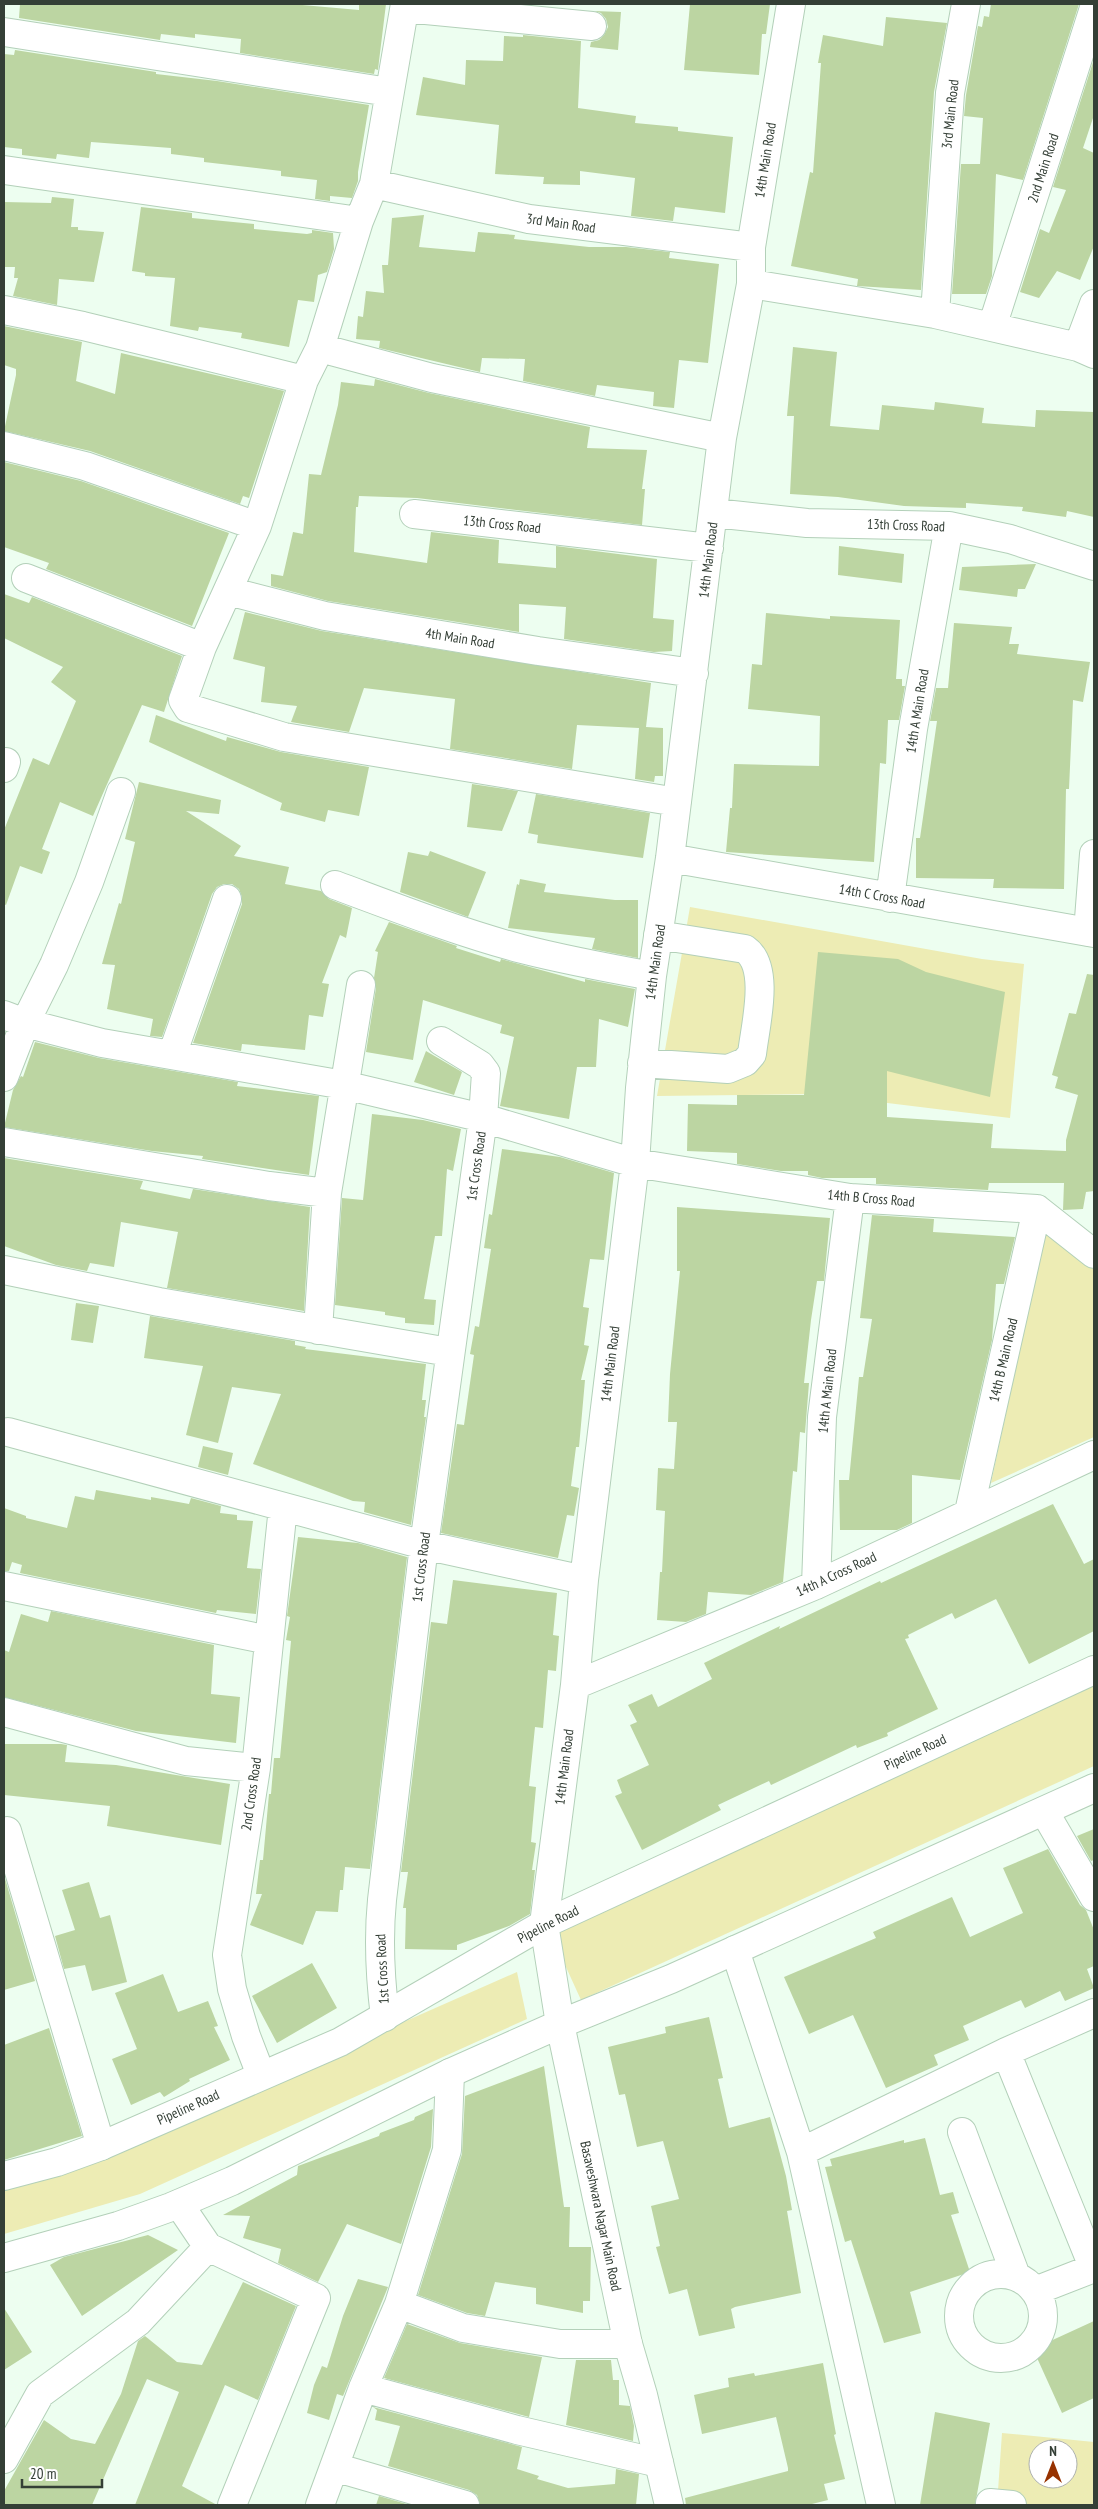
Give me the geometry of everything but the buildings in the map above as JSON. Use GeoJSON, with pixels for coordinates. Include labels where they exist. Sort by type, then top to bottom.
{"type":"FeatureCollection","features":[{"type":"Feature","properties":{"kind":"street","name":"14th Main Road"},"geometry":{"type":"LineString","coordinates":[[544,1924],[575,1685],[584,1580],[635,1164],[642,1063],[652,976],[670,858],[722,438],[751,284],[751,247],[791,4]]}},
{"type":"Feature","properties":{"kind":"street","name":"3rd Main Road"},"geometry":{"type":"LineString","coordinates":[[935,314],[950,93],[966,4]]}},
{"type":"Feature","properties":{"kind":"street"},"geometry":{"type":"LineString","coordinates":[[592,26],[405,6],[374,184],[359,220],[320,348],[304,380],[257,526],[202,647],[183,700],[188,708],[284,736],[677,802]]}},
{"type":"Feature","properties":{"kind":"street","name":"2nd Main Road"},"geometry":{"type":"LineString","coordinates":[[992,327],[1094,8]]}},
{"type":"Feature","properties":{"kind":"street"},"geometry":{"type":"LineString","coordinates":[[4,32],[389,92]]}},
{"type":"Feature","properties":{"kind":"street"},"geometry":{"type":"LineString","coordinates":[[4,170],[359,220]]}},
{"type":"Feature","properties":{"kind":"street","name":"3rd Main Road"},"geometry":{"type":"LineString","coordinates":[[374,184],[528,219],[751,247]]}},
{"type":"Feature","properties":{"kind":"street"},"geometry":{"type":"LineString","coordinates":[[751,284],[935,314],[1086,350],[1094,304]]}},
{"type":"Feature","properties":{"kind":"street"},"geometry":{"type":"LineString","coordinates":[[4,310],[83,326],[304,380]]}},
{"type":"Feature","properties":{"kind":"street"},"geometry":{"type":"LineString","coordinates":[[320,348],[432,378],[722,438]]}},
{"type":"Feature","properties":{"kind":"street"},"geometry":{"type":"LineString","coordinates":[[4,446],[85,466],[257,526]]}},
{"type":"Feature","properties":{"kind":"street","name":"13th Cross Road"},"geometry":{"type":"LineString","coordinates":[[414,514],[709,548]]}},
{"type":"Feature","properties":{"kind":"street","name":"13th Cross Road"},"geometry":{"type":"LineString","coordinates":[[714,514],[807,523],[949,526],[1010,539],[1094,566]]}},
{"type":"Feature","properties":{"kind":"street","name":"14th A Main Road"},"geometry":{"type":"LineString","coordinates":[[890,898],[913,729],[949,526]]}},
{"type":"Feature","properties":{"kind":"street"},"geometry":{"type":"LineString","coordinates":[[26,578],[202,647]]}},
{"type":"Feature","properties":{"kind":"street","name":"4th Main Road"},"geometry":{"type":"LineString","coordinates":[[228,591],[325,616],[538,651],[694,673]]}},
{"type":"Feature","properties":{"kind":"street"},"geometry":{"type":"LineString","coordinates":[[4,1077],[14,1019],[54,965],[89,882],[121,792]]}},
{"type":"Feature","properties":{"kind":"street"},"geometry":{"type":"LineString","coordinates":[[1091,933],[1094,854]]}},
{"type":"Feature","properties":{"kind":"street","name":"14th C Cross Road"},"geometry":{"type":"LineString","coordinates":[[670,858],[1091,933]]}},
{"type":"Feature","properties":{"kind":"street"},"geometry":{"type":"LineString","coordinates":[[335,885],[440,924],[520,948],[573,961],[652,976]]}},
{"type":"Feature","properties":{"kind":"street"},"geometry":{"type":"LineString","coordinates":[[172,1055],[227,899]]}},
{"type":"Feature","properties":{"kind":"street"},"geometry":{"type":"LineString","coordinates":[[642,1063],[728,1069],[745,1062],[752,1054],[759,997],[759,972],[752,954],[745,949],[658,935]]}},
{"type":"Feature","properties":{"kind":"street"},"geometry":{"type":"LineString","coordinates":[[318,1330],[327,1193],[361,985]]}},
{"type":"Feature","properties":{"kind":"street","name":"14th B Cross Road"},"geometry":{"type":"LineString","coordinates":[[14,1019],[102,1043],[344,1085],[483,1118],[635,1164],[850,1198],[1037,1209]]}},
{"type":"Feature","properties":{"kind":"street","name":"1st Cross Road"},"geometry":{"type":"LineString","coordinates":[[385,2017],[380,1973],[379,1931],[424,1544],[449,1352],[483,1118],[486,1073],[480,1065],[441,1041]]}},
{"type":"Feature","properties":{"kind":"street"},"geometry":{"type":"LineString","coordinates":[[4,1142],[269,1186],[327,1193]]}},
{"type":"Feature","properties":{"kind":"street","name":"14th A Main Road"},"geometry":{"type":"LineString","coordinates":[[816,1585],[822,1417],[850,1198]]}},
{"type":"Feature","properties":{"kind":"street"},"geometry":{"type":"LineString","coordinates":[[1037,1209],[1094,1254]]}},
{"type":"Feature","properties":{"kind":"street","name":"14th B Main Road"},"geometry":{"type":"LineString","coordinates":[[970,1512],[1037,1209]]}},
{"type":"Feature","properties":{"kind":"street"},"geometry":{"type":"LineString","coordinates":[[4,1270],[159,1302],[449,1352]]}},
{"type":"Feature","properties":{"kind":"street"},"geometry":{"type":"LineString","coordinates":[[8,1432],[424,1544],[584,1580]]}},
{"type":"Feature","properties":{"kind":"street","name":"14th A Cross Road"},"geometry":{"type":"LineString","coordinates":[[575,1685],[816,1585],[1094,1455]]}},
{"type":"Feature","properties":{"kind":"street","name":"2nd Cross Road"},"geometry":{"type":"LineString","coordinates":[[261,2075],[246,2036],[232,1989],[227,1962],[256,1768],[283,1507]]}},
{"type":"Feature","properties":{"kind":"street"},"geometry":{"type":"LineString","coordinates":[[4,1586],[269,1640]]}},
{"type":"Feature","properties":{"kind":"street","name":"Pipeline Road"},"geometry":{"type":"LineString","coordinates":[[4,2176],[57,2162],[101,2146],[340,2042],[544,1924],[1094,1670]]}},
{"type":"Feature","properties":{"kind":"street"},"geometry":{"type":"LineString","coordinates":[[4,1712],[186,1761],[256,1768]]}},
{"type":"Feature","properties":{"kind":"street"},"geometry":{"type":"LineString","coordinates":[[4,2258],[118,2226],[179,2204],[232,2181],[450,2073],[735,1950],[1094,1788]]}},
{"type":"Feature","properties":{"kind":"street"},"geometry":{"type":"LineString","coordinates":[[1044,1811],[1094,1897]]}},
{"type":"Feature","properties":{"kind":"street"},"geometry":{"type":"LineString","coordinates":[[7,1831],[101,2146]]}},
{"type":"Feature","properties":{"kind":"street","name":"Basaveshwara Nagar Main Road"},"geometry":{"type":"LineString","coordinates":[[544,1924],[560,2024],[628,2344],[660,2462],[669,2505]]}},
{"type":"Feature","properties":{"kind":"street"},"geometry":{"type":"LineString","coordinates":[[735,1950],[801,2152],[881,2505]]}},
{"type":"Feature","properties":{"kind":"street"},"geometry":{"type":"LineString","coordinates":[[801,2152],[1006,2052],[1094,2013]]}},
{"type":"Feature","properties":{"kind":"street"},"geometry":{"type":"LineString","coordinates":[[962,2132],[1026,2283],[1094,2268],[1006,2052]]}},
{"type":"Feature","properties":{"kind":"street"},"geometry":{"type":"LineString","coordinates":[[320,2505],[363,2388],[399,2304],[447,2150],[450,2073]]}},
{"type":"Feature","properties":{"kind":"street"},"geometry":{"type":"LineString","coordinates":[[179,2204],[208,2247],[316,2298],[232,2505]]}},
{"type":"Feature","properties":{"kind":"street"},"geometry":{"type":"LineString","coordinates":[[4,2459],[40,2394],[138,2322],[208,2247]]}},
{"type":"Feature","properties":{"kind":"street"},"geometry":{"type":"LineString","coordinates":[[399,2304],[463,2328],[560,2344],[628,2344]]}},
{"type":"Feature","properties":{"kind":"street"},"geometry":{"type":"LineString","coordinates":[[363,2388],[517,2430],[660,2462]]}},
{"type":"Feature","properties":{"kind":"street"},"geometry":{"type":"LineString","coordinates":[[334,2467],[465,2505]]}},
{"type":"Feature","properties":{"kind":"green space"},"geometry":{"type":"Polygon","coordinates":[[[690,907],[982,959],[1024,964],[1010,1118],[814,1094],[657,1096],[690,907]]]}},
{"type":"Feature","properties":{"kind":"green space"},"geometry":{"type":"Polygon","coordinates":[[[1045,1232],[1094,1270],[1094,1437],[991,1483],[1045,1232]]]}},
{"type":"Feature","properties":{"kind":"green space"},"geometry":{"type":"Polygon","coordinates":[[[1094,1683],[1094,1766],[581,2000],[550,1932],[1094,1683]]]}},
{"type":"Feature","properties":{"kind":"green space"},"geometry":{"type":"Polygon","coordinates":[[[517,1972],[527,2019],[140,2194],[4,2234],[4,2185],[75,2167],[517,1972]]]}},
{"type":"Feature","properties":{"kind":"green space"},"geometry":{"type":"Polygon","coordinates":[[[1002,2433],[1063,2439],[1028,2439],[1028,2489],[1078,2489],[1078,2440],[1094,2442],[1094,2505],[997,2505],[1002,2433]]]}}]}
